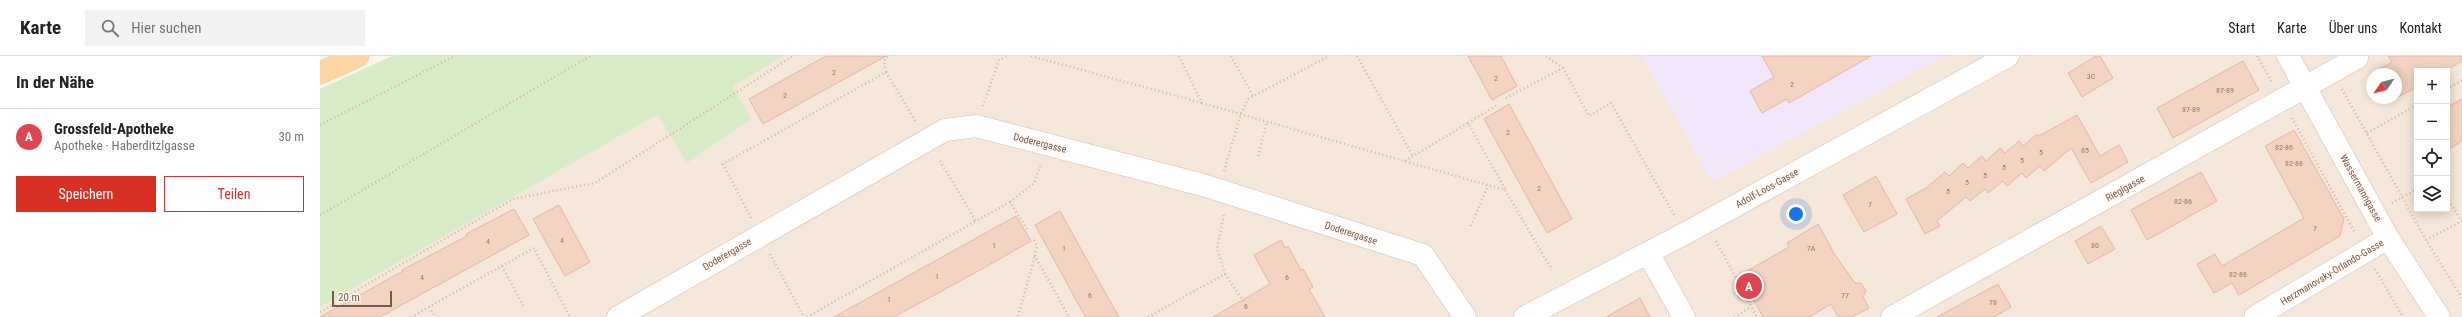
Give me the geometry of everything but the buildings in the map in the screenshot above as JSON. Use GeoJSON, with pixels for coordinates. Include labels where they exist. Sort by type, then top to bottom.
{"type":"FeatureCollection","features":[{"type":"Feature","properties":{"kind":"main road"},"geometry":{"type":"LineString","coordinates":[[320,73],[358,56]]}},
{"type":"Feature","properties":{"kind":"street","name":"Adolf-Loos-Gasse"},"geometry":{"type":"LineString","coordinates":[[1525,317],[1684,234],[2008,56]]}},
{"type":"Feature","properties":{"kind":"street","name":"Wassermanngasse"},"geometry":{"type":"LineString","coordinates":[[2288,56],[2388,238],[2439,317]]}},
{"type":"Feature","properties":{"kind":"street","name":"Rieglgasse"},"geometry":{"type":"LineString","coordinates":[[1892,317],[2357,58]]}},
{"type":"Feature","properties":{"kind":"street","name":"Doderergasse"},"geometry":{"type":"LineString","coordinates":[[618,317],[945,130],[976,126],[1203,185],[1423,255],[1465,317]]}},
{"type":"Feature","properties":{"kind":"street","name":"Herzmanovsky-Orlando-Gasse"},"geometry":{"type":"LineString","coordinates":[[2256,317],[2388,238]]}},
{"type":"Feature","properties":{"kind":"street"},"geometry":{"type":"LineString","coordinates":[[1648,253],[1684,317]]}},
{"type":"Feature","properties":{"kind":"path"},"geometry":{"type":"LineString","coordinates":[[320,125],[455,56]]}},
{"type":"Feature","properties":{"kind":"path"},"geometry":{"type":"LineString","coordinates":[[320,215],[590,56]]}},
{"type":"Feature","properties":{"kind":"path"},"geometry":{"type":"LineString","coordinates":[[320,312],[513,199],[595,183],[793,56]]}},
{"type":"Feature","properties":{"kind":"path"},"geometry":{"type":"LineString","coordinates":[[888,56],[884,61],[886,72],[920,129]]}},
{"type":"Feature","properties":{"kind":"path"},"geometry":{"type":"LineString","coordinates":[[981,111],[999,60],[1005,56]]}},
{"type":"Feature","properties":{"kind":"path"},"geometry":{"type":"LineString","coordinates":[[1031,56],[1241,114],[1505,190]]}},
{"type":"Feature","properties":{"kind":"path"},"geometry":{"type":"LineString","coordinates":[[1178,56],[1202,103]]}},
{"type":"Feature","properties":{"kind":"path"},"geometry":{"type":"LineString","coordinates":[[1231,56],[1253,96]]}},
{"type":"Feature","properties":{"kind":"path"},"geometry":{"type":"LineString","coordinates":[[1223,176],[1241,114],[1248,99],[1329,56]]}},
{"type":"Feature","properties":{"kind":"path"},"geometry":{"type":"LineString","coordinates":[[1357,56],[1413,156]]}},
{"type":"Feature","properties":{"kind":"path"},"geometry":{"type":"LineString","coordinates":[[1546,56],[1563,68],[1589,116],[1610,103],[1684,234]]}},
{"type":"Feature","properties":{"kind":"path"},"geometry":{"type":"LineString","coordinates":[[2257,56],[2402,317]]}},
{"type":"Feature","properties":{"kind":"path"},"geometry":{"type":"LineString","coordinates":[[1506,98],[1563,68]]}},
{"type":"Feature","properties":{"kind":"path"},"geometry":{"type":"LineString","coordinates":[[753,222],[722,164],[886,72]]}},
{"type":"Feature","properties":{"kind":"path"},"geometry":{"type":"LineString","coordinates":[[2333,72],[2426,240],[2462,298]]}},
{"type":"Feature","properties":{"kind":"path"},"geometry":{"type":"LineString","coordinates":[[2450,87],[2462,80]]}},
{"type":"Feature","properties":{"kind":"path"},"geometry":{"type":"LineString","coordinates":[[1405,162],[1496,106]]}},
{"type":"Feature","properties":{"kind":"path"},"geometry":{"type":"LineString","coordinates":[[2367,133],[2414,107]]}},
{"type":"Feature","properties":{"kind":"path"},"geometry":{"type":"LineString","coordinates":[[1258,156],[1267,122]]}},
{"type":"Feature","properties":{"kind":"path"},"geometry":{"type":"LineString","coordinates":[[1468,123],[1552,270]]}},
{"type":"Feature","properties":{"kind":"path"},"geometry":{"type":"LineString","coordinates":[[940,161],[976,221]]}},
{"type":"Feature","properties":{"kind":"path"},"geometry":{"type":"LineString","coordinates":[[770,254],[806,317],[1010,202],[1034,183],[1041,164]]}},
{"type":"Feature","properties":{"kind":"path"},"geometry":{"type":"LineString","coordinates":[[1471,226],[1488,185]]}},
{"type":"Feature","properties":{"kind":"path"},"geometry":{"type":"LineString","coordinates":[[2426,240],[2462,221],[2450,201]]}},
{"type":"Feature","properties":{"kind":"path"},"geometry":{"type":"LineString","coordinates":[[1010,202],[1027,229]]}},
{"type":"Feature","properties":{"kind":"path"},"geometry":{"type":"LineString","coordinates":[[1224,215],[1216,248],[1225,274],[1244,302]]}},
{"type":"Feature","properties":{"kind":"path"},"geometry":{"type":"LineString","coordinates":[[1018,317],[1035,256],[1037,246],[1034,240]]}},
{"type":"Feature","properties":{"kind":"path"},"geometry":{"type":"LineString","coordinates":[[1711,244],[1717,241],[1757,317]]}},
{"type":"Feature","properties":{"kind":"path"},"geometry":{"type":"LineString","coordinates":[[411,317],[534,248],[570,317]]}},
{"type":"Feature","properties":{"kind":"path"},"geometry":{"type":"LineString","coordinates":[[1035,256],[1068,317]]}},
{"type":"Feature","properties":{"kind":"path"},"geometry":{"type":"LineString","coordinates":[[502,266],[524,307]]}},
{"type":"Feature","properties":{"kind":"path"},"geometry":{"type":"LineString","coordinates":[[1148,317],[1225,274]]}},
{"type":"Feature","properties":{"kind":"path"},"geometry":{"type":"LineString","coordinates":[[429,307],[435,317]]}},
{"type":"Feature","properties":{"kind":"path"},"geometry":{"type":"LineString","coordinates":[[1734,317],[1751,307]]}},
{"type":"Feature","properties":{"kind":"shaded area"},"geometry":{"type":"Polygon","coordinates":[[[759,56],[2462,56],[2462,317],[320,317],[320,307],[759,56]]]}},
{"type":"Feature","properties":{"kind":"shaded area"},"geometry":{"type":"Polygon","coordinates":[[[1642,56],[1944,56],[1712,182],[1642,56]]]}},
{"type":"Feature","properties":{"kind":"green space"},"geometry":{"type":"Polygon","coordinates":[[[392,56],[783,56],[733,86],[751,119],[687,163],[658,114],[320,307],[320,89],[392,56]]]}},
{"type":"Feature","properties":{"kind":"place","name":"Grossfeld-Apotheke"},"geometry":{"type":"Point","coordinates":[1749,286]}}]}
